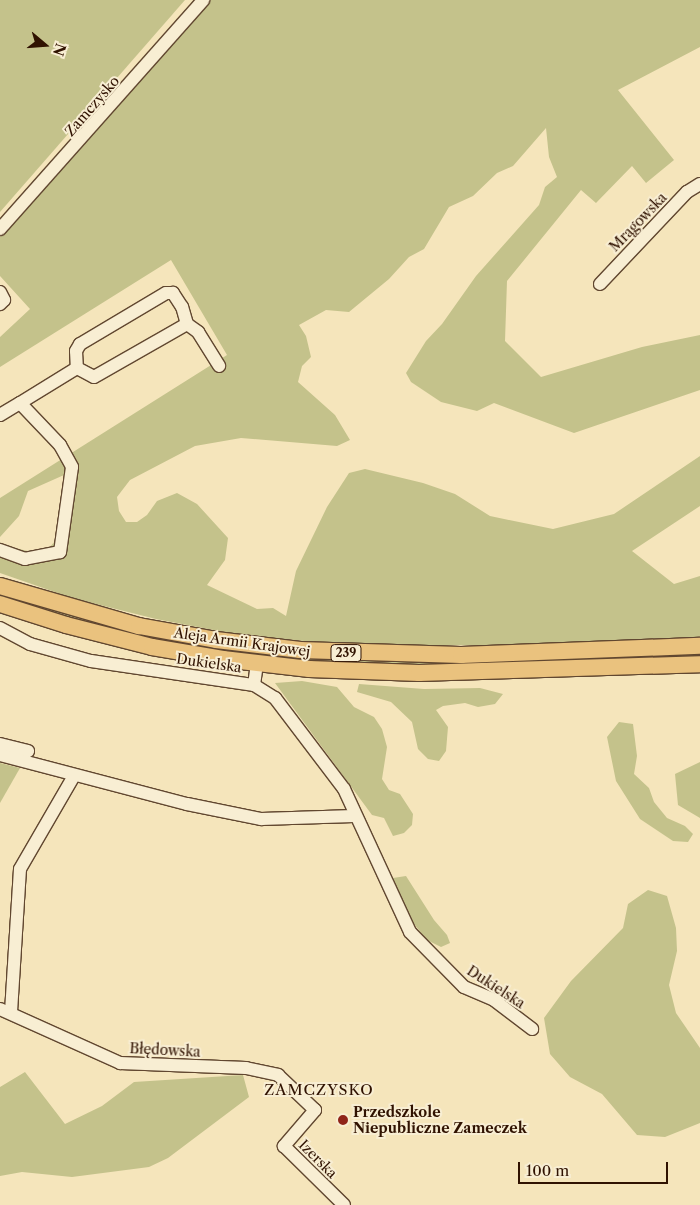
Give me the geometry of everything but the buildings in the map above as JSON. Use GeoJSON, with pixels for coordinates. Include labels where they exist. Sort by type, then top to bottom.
{"type":"FeatureCollection","features":[{"type":"Feature","properties":{"kind":"main road","name":"Aleja Armii Krajowej"},"geometry":{"type":"LineString","coordinates":[[0,586],[139,626],[216,640],[300,650],[461,655],[700,646]]}},
{"type":"Feature","properties":{"kind":"main road","name":"Aleja Armii Krajowej"},"geometry":{"type":"LineString","coordinates":[[0,604],[119,639],[257,664],[419,673],[700,664]]}},
{"type":"Feature","properties":{"kind":"street","name":"Zamczysko"},"geometry":{"type":"LineString","coordinates":[[0,229],[203,0]]}},
{"type":"Feature","properties":{"kind":"street","name":"Mrągowska"},"geometry":{"type":"LineString","coordinates":[[600,284],[687,192],[700,184]]}},
{"type":"Feature","properties":{"kind":"street"},"geometry":{"type":"LineString","coordinates":[[0,292],[4,300],[0,304]]}},
{"type":"Feature","properties":{"kind":"street"},"geometry":{"type":"LineString","coordinates":[[77,368],[76,351],[80,344],[166,293],[173,293],[182,307],[187,324],[198,332],[219,366]]}},
{"type":"Feature","properties":{"kind":"street"},"geometry":{"type":"LineString","coordinates":[[77,368],[94,377],[187,324]]}},
{"type":"Feature","properties":{"kind":"street"},"geometry":{"type":"LineString","coordinates":[[0,414],[77,368]]}},
{"type":"Feature","properties":{"kind":"street"},"geometry":{"type":"LineString","coordinates":[[0,550],[25,559],[60,552],[72,466],[60,444],[20,403]]}},
{"type":"Feature","properties":{"kind":"street","name":"Dukielska"},"geometry":{"type":"LineString","coordinates":[[0,628],[30,644],[91,661],[254,685],[275,698],[292,716],[344,789],[354,816],[410,932],[464,987],[494,1000],[532,1029]]}},
{"type":"Feature","properties":{"kind":"street"},"geometry":{"type":"LineString","coordinates":[[254,685],[257,664]]}},
{"type":"Feature","properties":{"kind":"street"},"geometry":{"type":"LineString","coordinates":[[0,744],[28,751]]}},
{"type":"Feature","properties":{"kind":"street"},"geometry":{"type":"LineString","coordinates":[[0,755],[74,776],[261,819],[354,816]]}},
{"type":"Feature","properties":{"kind":"street","name":"Błędowska"},"geometry":{"type":"LineString","coordinates":[[74,776],[20,869],[5,1010],[120,1063],[246,1068],[278,1076],[315,1110]]}},
{"type":"Feature","properties":{"kind":"street","name":"Izerska"},"geometry":{"type":"LineString","coordinates":[[315,1110],[284,1146],[344,1205]]}},
{"type":"Feature","properties":{"kind":"shaded area"},"geometry":{"type":"Polygon","coordinates":[[[0,0],[185,0],[0,212],[0,0]]]}},
{"type":"Feature","properties":{"kind":"shaded area"},"geometry":{"type":"Polygon","coordinates":[[[210,0],[700,0],[700,47],[618,90],[674,160],[646,183],[632,166],[596,203],[581,190],[507,281],[505,341],[541,377],[642,347],[700,335],[700,390],[574,433],[494,403],[477,411],[441,402],[411,382],[406,373],[426,341],[442,324],[476,276],[539,205],[545,187],[557,177],[549,157],[546,128],[513,166],[497,173],[473,196],[449,207],[424,249],[409,257],[389,279],[349,312],[326,310],[299,325],[306,336],[311,357],[302,366],[298,382],[335,415],[350,440],[337,446],[241,438],[195,446],[130,480],[117,497],[119,511],[126,522],[137,522],[147,515],[157,501],[177,493],[197,504],[228,538],[225,560],[207,585],[257,609],[273,608],[286,616],[296,571],[327,507],[349,473],[365,469],[423,483],[455,494],[490,516],[553,529],[614,514],[700,456],[700,506],[632,551],[674,584],[700,576],[700,637],[500,645],[345,645],[239,635],[156,619],[72,598],[0,573],[0,545],[28,551],[49,548],[56,540],[64,475],[28,491],[19,516],[0,537],[0,498],[227,355],[171,260],[0,367],[0,337],[30,309],[0,276],[0,237],[210,0]]]}},
{"type":"Feature","properties":{"kind":"shaded area"},"geometry":{"type":"Polygon","coordinates":[[[0,591],[192,642],[700,652],[700,659],[420,667],[276,660],[153,641],[0,598],[0,591]]]}},
{"type":"Feature","properties":{"kind":"shaded area"},"geometry":{"type":"Polygon","coordinates":[[[302,681],[337,687],[354,707],[374,717],[382,729],[387,747],[382,779],[389,790],[400,794],[413,814],[412,825],[404,833],[393,836],[384,818],[372,815],[275,683],[302,681]]]}},
{"type":"Feature","properties":{"kind":"shaded area"},"geometry":{"type":"Polygon","coordinates":[[[359,684],[424,689],[480,688],[503,694],[495,704],[478,707],[465,703],[443,706],[436,710],[448,727],[446,751],[439,761],[428,759],[418,749],[412,722],[391,702],[357,692],[359,684]]]}},
{"type":"Feature","properties":{"kind":"shaded area"},"geometry":{"type":"Polygon","coordinates":[[[619,722],[633,724],[637,756],[634,774],[649,788],[654,802],[667,818],[685,826],[693,834],[688,842],[673,841],[640,819],[616,781],[607,737],[619,722]]]}},
{"type":"Feature","properties":{"kind":"shaded area"},"geometry":{"type":"Polygon","coordinates":[[[700,762],[700,818],[678,805],[675,774],[700,762]]]}},
{"type":"Feature","properties":{"kind":"shaded area"},"geometry":{"type":"Polygon","coordinates":[[[0,763],[20,768],[0,803],[0,763]]]}},
{"type":"Feature","properties":{"kind":"shaded area"},"geometry":{"type":"Polygon","coordinates":[[[406,876],[434,920],[447,935],[450,943],[441,947],[427,940],[410,919],[393,878],[406,876]]]}},
{"type":"Feature","properties":{"kind":"shaded area"},"geometry":{"type":"Polygon","coordinates":[[[648,890],[667,896],[676,928],[677,951],[669,985],[676,1013],[700,1048],[700,1123],[665,1137],[637,1135],[602,1094],[570,1077],[550,1054],[544,1018],[571,981],[623,928],[628,904],[648,890]]]}},
{"type":"Feature","properties":{"kind":"shaded area"},"geometry":{"type":"Polygon","coordinates":[[[25,1072],[65,1124],[102,1106],[134,1082],[243,1075],[249,1097],[168,1158],[149,1167],[72,1177],[22,1172],[0,1176],[0,1087],[25,1072]]]}},
{"type":"Feature","properties":{"kind":"place","name":"Przedszkole Niepubliczne Zameczek"},"geometry":{"type":"Point","coordinates":[343,1120]}},
{"type":"Feature","properties":{"kind":"district","name":"ZAMCZYSKO"},"geometry":{"type":"Point","coordinates":[319,1090]}}]}
